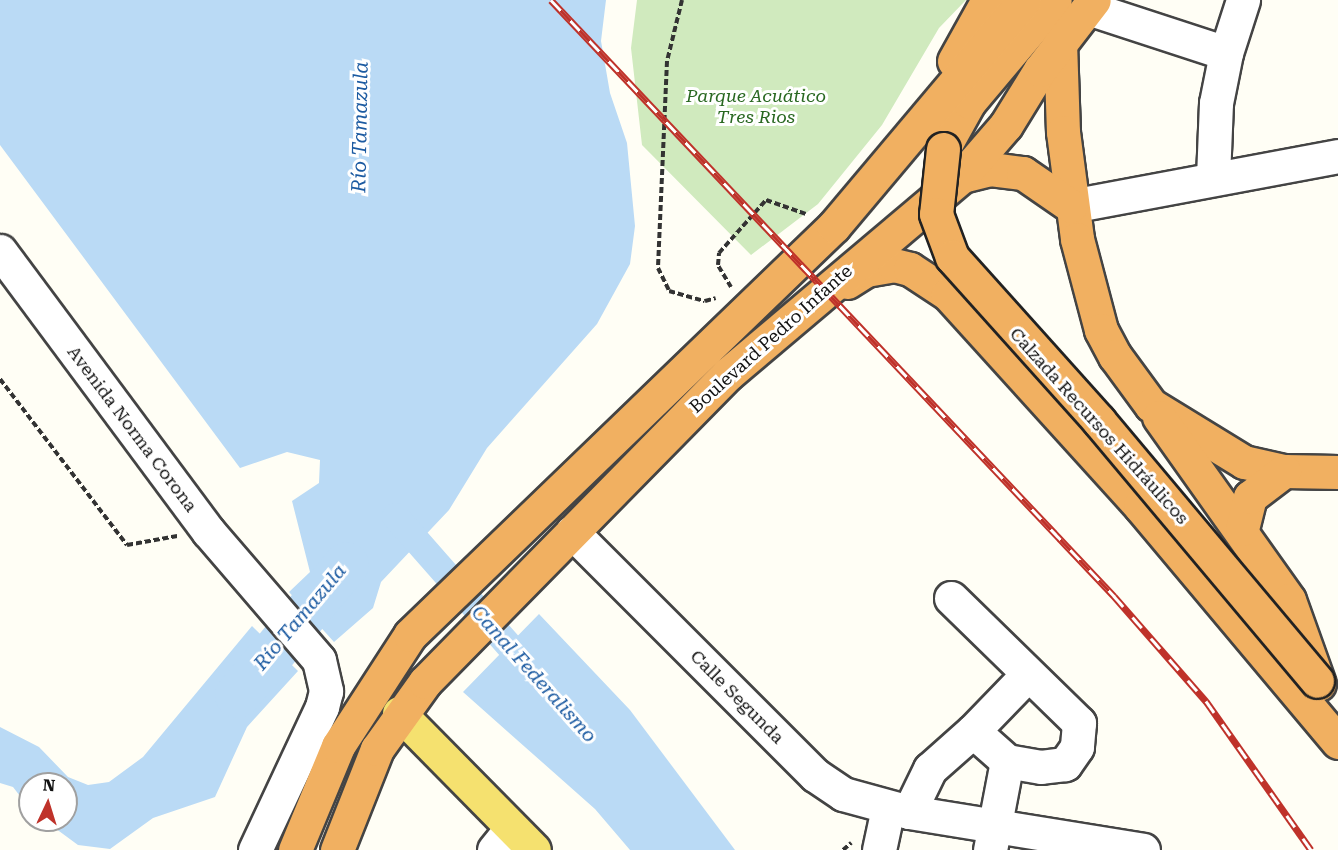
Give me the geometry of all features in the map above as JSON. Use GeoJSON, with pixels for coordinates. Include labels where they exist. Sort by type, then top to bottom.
{"type":"FeatureCollection","features":[{"type":"Feature","properties":{"kind":"highway"},"geometry":{"type":"LineString","coordinates":[[924,117],[988,0]]}},
{"type":"Feature","properties":{"kind":"highway","name":"Boulevard Pedro Infante"},"geometry":{"type":"LineString","coordinates":[[295,850],[338,746],[410,635],[502,544],[751,313],[834,226],[1024,0]]}},
{"type":"Feature","properties":{"kind":"highway","name":"Calzada Recursos Hidráulicos"},"geometry":{"type":"LineString","coordinates":[[1055,0],[969,102],[943,149],[936,214],[952,257],[1099,421],[1329,701]]}},
{"type":"Feature","properties":{"kind":"highway","name":"Boulevard Pedro Infante"},"geometry":{"type":"LineString","coordinates":[[337,850],[377,749],[399,713],[572,532],[729,374],[962,176],[1006,124],[1060,42],[1091,4]]}},
{"type":"Feature","properties":{"kind":"highway"},"geometry":{"type":"LineString","coordinates":[[1060,42],[1071,206],[1101,330],[1151,405],[1242,529],[1300,622],[1329,701]]}},
{"type":"Feature","properties":{"kind":"highway"},"geometry":{"type":"LineString","coordinates":[[962,176],[990,169],[1023,173],[1071,206]]}},
{"type":"Feature","properties":{"kind":"highway","name":"Calzada Recursos Hidráulicos"},"geometry":{"type":"LineString","coordinates":[[729,374],[866,270],[881,265],[910,269],[948,294],[988,334],[1140,506],[1338,742]]}},
{"type":"Feature","properties":{"kind":"highway"},"geometry":{"type":"LineString","coordinates":[[1151,405],[1244,462],[1284,471],[1338,471]]}},
{"type":"Feature","properties":{"kind":"highway"},"geometry":{"type":"LineString","coordinates":[[1242,529],[1250,497],[1284,471]]}},
{"type":"Feature","properties":{"kind":"main road"},"geometry":{"type":"LineString","coordinates":[[399,713],[513,843]]}},
{"type":"Feature","properties":{"kind":"street"},"geometry":{"type":"LineString","coordinates":[[1213,177],[1216,103],[1226,53],[1243,0]]}},
{"type":"Feature","properties":{"kind":"street"},"geometry":{"type":"LineString","coordinates":[[1091,4],[1226,53]]}},
{"type":"Feature","properties":{"kind":"street"},"geometry":{"type":"LineString","coordinates":[[1071,206],[1213,177],[1338,156]]}},
{"type":"Feature","properties":{"kind":"street","name":"Avenida Norma Corona"},"geometry":{"type":"LineString","coordinates":[[0,251],[207,531],[268,605],[319,660],[326,690],[322,707],[255,850]]}},
{"type":"Feature","properties":{"kind":"street","name":"Calle Segunda"},"geometry":{"type":"LineString","coordinates":[[572,532],[815,775],[843,794],[992,838],[1143,850]]}},
{"type":"Feature","properties":{"kind":"street"},"geometry":{"type":"LineString","coordinates":[[951,598],[1028,674],[1073,712],[1081,736],[1065,764],[1041,767],[1007,761],[973,731]]}},
{"type":"Feature","properties":{"kind":"street"},"geometry":{"type":"LineString","coordinates":[[879,850],[898,810],[930,769],[973,731],[1028,674]]}},
{"type":"Feature","properties":{"kind":"street"},"geometry":{"type":"LineString","coordinates":[[992,838],[1007,761]]}},
{"type":"Feature","properties":{"kind":"path"},"geometry":{"type":"LineString","coordinates":[[682,0],[667,61],[658,268],[669,291],[705,301],[736,293],[720,270],[719,253],[766,200],[834,226]]}},
{"type":"Feature","properties":{"kind":"path"},"geometry":{"type":"LineString","coordinates":[[0,379],[127,545],[207,531]]}},
{"type":"Feature","properties":{"kind":"green space","name":"Parque Acuático Tres Rios"},"geometry":{"type":"Polygon","coordinates":[[[637,0],[966,0],[939,28],[882,125],[818,204],[751,255],[642,145],[631,48],[637,0]]]}},
{"type":"Feature","properties":{"kind":"water"},"geometry":{"type":"Polygon","coordinates":[[[0,0],[606,0],[601,41],[610,93],[627,143],[635,226],[630,264],[597,324],[487,448],[449,510],[381,582],[373,608],[334,642],[289,592],[310,572],[292,501],[319,483],[320,460],[287,452],[240,468],[0,145],[0,0]]]}},
{"type":"Feature","properties":{"kind":"water"},"geometry":{"type":"Polygon","coordinates":[[[539,614],[630,710],[735,850],[630,850],[595,809],[463,692],[539,614]]]}},
{"type":"Feature","properties":{"kind":"water"},"geometry":{"type":"Polygon","coordinates":[[[252,626],[298,671],[247,727],[215,797],[153,818],[110,849],[78,845],[60,832],[78,832],[78,781],[88,785],[109,782],[143,757],[252,626]]]}},
{"type":"Feature","properties":{"kind":"water"},"geometry":{"type":"Polygon","coordinates":[[[0,727],[39,747],[63,772],[18,772],[18,793],[13,787],[0,783],[0,727]]]}},
{"type":"Feature","properties":{"kind":"waterway","name":"Canal Federalismo"},"geometry":{"type":"LineString","coordinates":[[395,516],[532,672]]}},
{"type":"Feature","properties":{"kind":"waterway","name":"Río Tamazula"},"geometry":{"type":"LineString","coordinates":[[237,695],[346,564]]}},
{"type":"Feature","properties":{"kind":"railway"},"geometry":{"type":"LineString","coordinates":[[551,0],[1114,596],[1206,701],[1311,850]]}}]}
